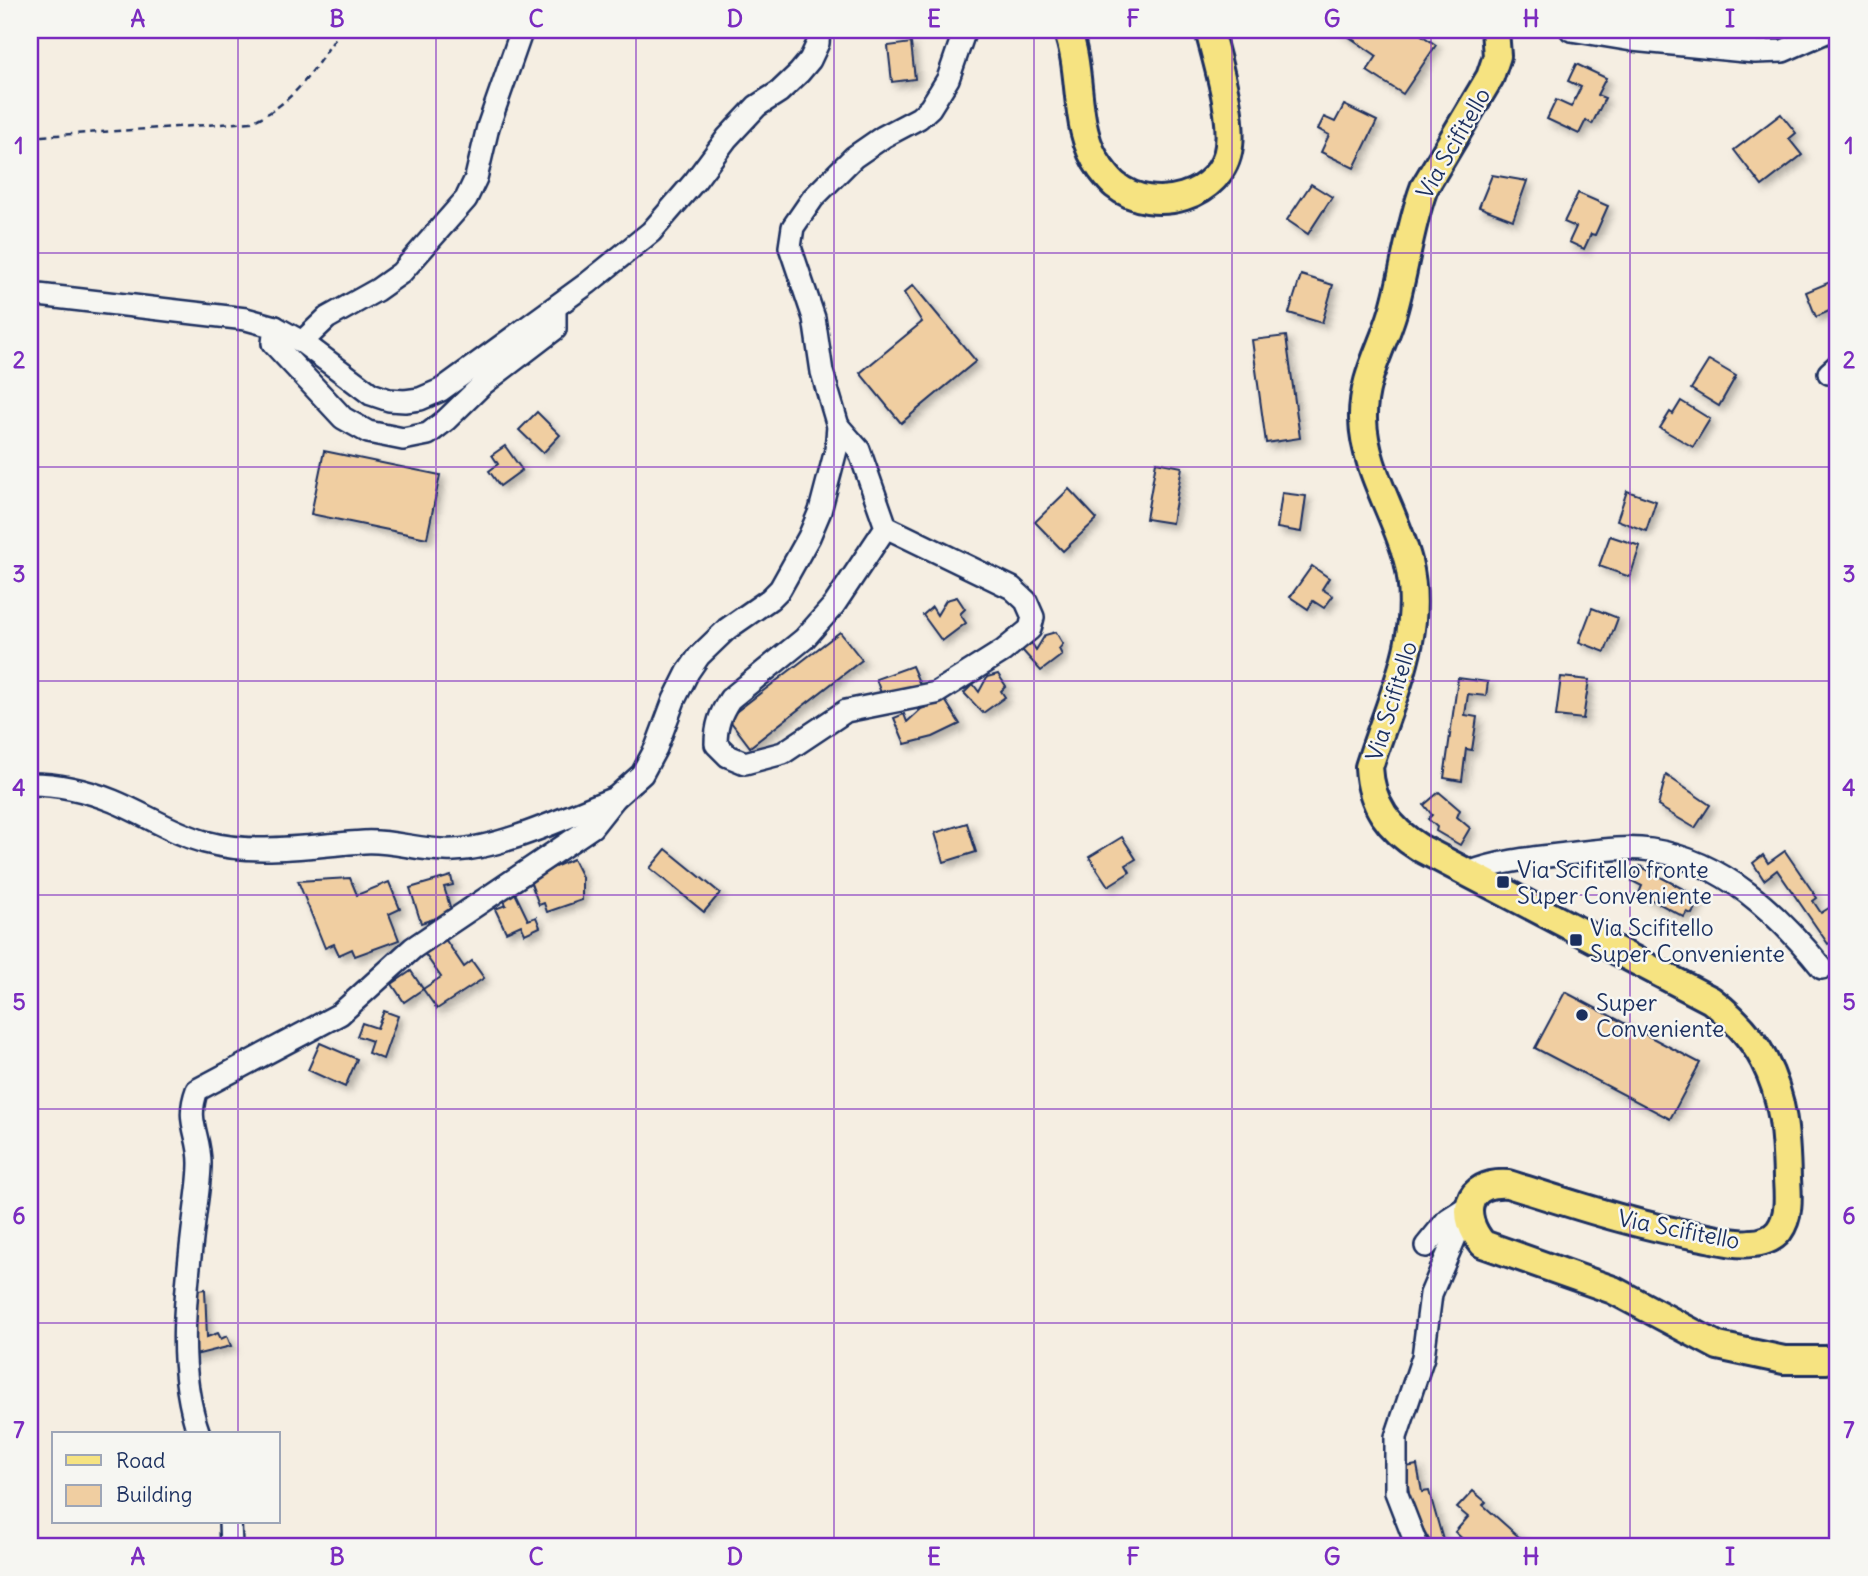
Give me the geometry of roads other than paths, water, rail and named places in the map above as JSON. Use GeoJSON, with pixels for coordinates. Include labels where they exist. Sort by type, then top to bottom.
{"type":"FeatureCollection","features":[{"type":"Feature","properties":{"kind":"main road"},"geometry":{"type":"LineString","coordinates":[[1067,30],[1079,79],[1089,150],[1114,185],[1152,201],[1178,198],[1196,192],[1213,179],[1223,166],[1229,147],[1229,122],[1209,30]]}},
{"type":"Feature","properties":{"kind":"main road","name":"Via Scifitello"},"geometry":{"type":"LineString","coordinates":[[1469,1213],[1475,1194],[1482,1188],[1494,1183],[1508,1184],[1614,1217],[1667,1230],[1750,1244],[1768,1240],[1779,1232],[1788,1206],[1786,1130],[1775,1082],[1752,1041],[1730,1015],[1711,1000],[1401,836],[1383,816],[1375,801],[1370,782],[1373,755],[1405,664],[1413,617],[1408,562],[1367,444],[1364,393],[1371,367],[1393,314],[1417,207],[1433,170],[1490,78],[1497,56],[1495,30]]}},
{"type":"Feature","properties":{"kind":"main road"},"geometry":{"type":"LineString","coordinates":[[1469,1213],[1474,1234],[1483,1244],[1614,1290],[1718,1346],[1784,1360],[1838,1358]]}},
{"type":"Feature","properties":{"kind":"street"},"geometry":{"type":"LineString","coordinates":[[302,342],[327,318],[401,273],[466,199],[476,178],[488,127],[522,30]]}},
{"type":"Feature","properties":{"kind":"street"},"geometry":{"type":"LineString","coordinates":[[30,294],[246,319],[275,327],[302,342],[371,394],[389,400],[420,399],[441,390],[555,309],[651,232],[695,181],[727,138],[757,106],[779,92],[810,60],[818,43],[819,30]]}},
{"type":"Feature","properties":{"kind":"street"},"geometry":{"type":"LineString","coordinates":[[198,1432],[191,1410],[187,1382],[185,1330],[200,1162],[190,1108],[197,1090],[340,1014],[413,948],[592,827],[615,798],[642,774],[688,672],[699,656],[727,629],[770,599],[789,576],[820,511],[836,450],[838,426],[822,372],[814,318],[790,247],[793,228],[813,198],[854,157],[883,137],[919,118],[930,108],[948,79],[965,30]]}},
{"type":"Feature","properties":{"kind":"street"},"geometry":{"type":"LineString","coordinates":[[1571,30],[1632,40],[1755,52],[1783,51],[1831,30]]}},
{"type":"Feature","properties":{"kind":"street"},"geometry":{"type":"LineString","coordinates":[[275,327],[273,343],[343,418],[368,432],[403,439],[428,434],[446,421],[483,384],[555,329],[555,309]]}},
{"type":"Feature","properties":{"kind":"street"},"geometry":{"type":"LineString","coordinates":[[838,426],[859,450],[886,527],[1012,588],[1026,601],[1032,617],[1030,629],[1003,652],[936,693],[846,711],[783,753],[745,764],[728,756],[716,744],[716,730],[721,712],[730,699],[804,639],[834,605],[886,527]]}},
{"type":"Feature","properties":{"kind":"street"},"geometry":{"type":"LineString","coordinates":[[30,784],[52,786],[111,800],[179,834],[209,843],[251,848],[378,841],[434,850],[455,850],[520,834],[615,798]]}},
{"type":"Feature","properties":{"kind":"street"},"geometry":{"type":"LineString","coordinates":[[1468,873],[1491,864],[1601,850],[1649,850],[1672,854],[1717,872],[1741,889],[1793,933],[1822,968]]}},
{"type":"Feature","properties":{"kind":"street"},"geometry":{"type":"LineString","coordinates":[[1426,1246],[1448,1219],[1469,1213]]}},
{"type":"Feature","properties":{"kind":"street"},"geometry":{"type":"LineString","coordinates":[[1418,1546],[1396,1492],[1396,1437],[1423,1357],[1431,1294],[1457,1233],[1469,1213]]}},
{"type":"Feature","properties":{"kind":"street"},"geometry":{"type":"LineString","coordinates":[[230,1524],[231,1546]]}},
{"type":"Feature","properties":{"kind":"place","name":"Via Scifitello fronte Super Conveniente"},"geometry":{"type":"Point","coordinates":[1503,882]}},
{"type":"Feature","properties":{"kind":"place","name":"Via Scifitello Super Conveniente"},"geometry":{"type":"Point","coordinates":[1576,940]}},
{"type":"Feature","properties":{"kind":"place","name":"Super Conveniente"},"geometry":{"type":"Point","coordinates":[1582,1015]}}]}
